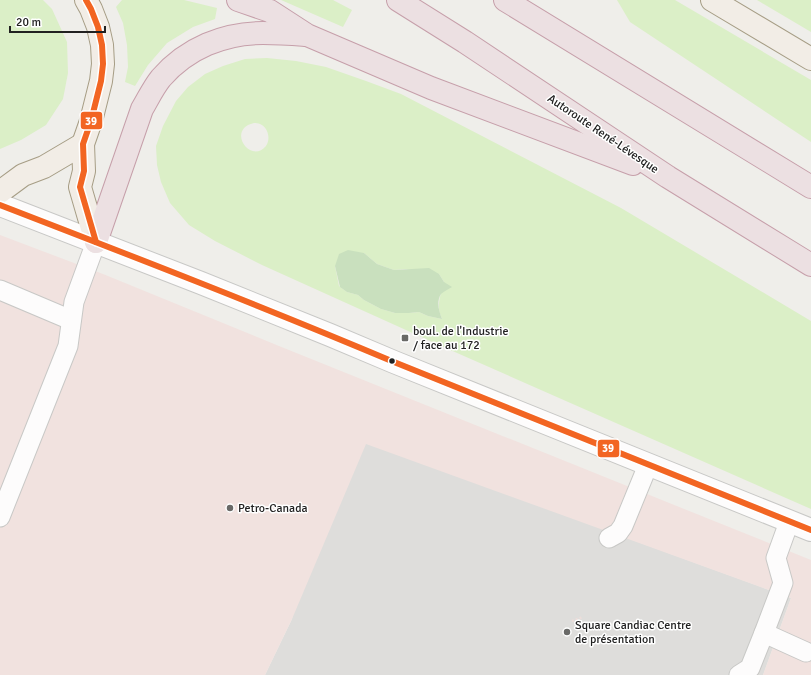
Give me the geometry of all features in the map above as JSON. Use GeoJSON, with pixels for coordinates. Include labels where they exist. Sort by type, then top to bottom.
{"type":"FeatureCollection","features":[{"type":"Feature","properties":{"kind":"highway"},"geometry":{"type":"LineString","coordinates":[[238,0],[270,11],[307,35],[431,88],[668,177]]}},
{"type":"Feature","properties":{"kind":"highway","name":"Autoroute René-Lévesque"},"geometry":{"type":"LineString","coordinates":[[398,0],[465,42],[668,177],[811,266]]}},
{"type":"Feature","properties":{"kind":"highway"},"geometry":{"type":"LineString","coordinates":[[505,0],[811,186]]}},
{"type":"Feature","properties":{"kind":"highway"},"geometry":{"type":"LineString","coordinates":[[96,242],[142,110],[151,92],[168,70],[188,54],[225,37],[242,34],[263,33],[307,35]]}},
{"type":"Feature","properties":{"kind":"main road"},"geometry":{"type":"LineString","coordinates":[[86,0],[91,8],[98,27],[102,45],[101,81],[91,121],[83,144],[84,172],[80,187],[96,242]]}},
{"type":"Feature","properties":{"kind":"main road"},"geometry":{"type":"LineString","coordinates":[[712,0],[811,59]]}},
{"type":"Feature","properties":{"kind":"main road"},"geometry":{"type":"LineString","coordinates":[[0,192],[23,174],[44,167],[83,144]]}},
{"type":"Feature","properties":{"kind":"street"},"geometry":{"type":"LineString","coordinates":[[0,205],[285,317],[811,530]]}},
{"type":"Feature","properties":{"kind":"lane"},"geometry":{"type":"LineString","coordinates":[[0,517],[68,346],[74,302],[96,242]]}},
{"type":"Feature","properties":{"kind":"lane"},"geometry":{"type":"LineString","coordinates":[[0,290],[71,320]]}},
{"type":"Feature","properties":{"kind":"lane"},"geometry":{"type":"LineString","coordinates":[[609,538],[618,533],[623,526],[648,465]]}},
{"type":"Feature","properties":{"kind":"lane"},"geometry":{"type":"LineString","coordinates":[[739,675],[750,668],[783,583],[776,558],[790,522]]}},
{"type":"Feature","properties":{"kind":"lane"},"geometry":{"type":"LineString","coordinates":[[764,633],[806,652]]}},
{"type":"Feature","properties":{"kind":"path"},"geometry":{"type":"LineString","coordinates":[[572,621],[583,617]]}},
{"type":"Feature","properties":{"kind":"shaded area"},"geometry":{"type":"Polygon","coordinates":[[[0,235],[103,274],[811,560],[811,675],[763,675],[791,598],[366,444],[292,619],[265,675],[0,675],[0,235]]]}},
{"type":"Feature","properties":{"kind":"shaded area"},"geometry":{"type":"Polygon","coordinates":[[[329,429],[791,598],[763,675],[265,675],[292,619],[329,429]]]}},
{"type":"Feature","properties":{"kind":"green space"},"geometry":{"type":"Polygon","coordinates":[[[0,0],[43,0],[52,9],[67,42],[68,73],[63,99],[46,125],[21,140],[0,149],[0,0]]]}},
{"type":"Feature","properties":{"kind":"green space"},"geometry":{"type":"Polygon","coordinates":[[[122,0],[184,0],[217,8],[215,19],[193,27],[167,43],[148,65],[135,86],[125,82],[128,67],[127,45],[123,23],[116,7],[122,0]]]}},
{"type":"Feature","properties":{"kind":"green space"},"geometry":{"type":"Polygon","coordinates":[[[281,0],[333,0],[352,10],[343,27],[281,0]]]}},
{"type":"Feature","properties":{"kind":"green space"},"geometry":{"type":"Polygon","coordinates":[[[617,0],[675,0],[811,80],[811,142],[630,22],[617,0]]]}},
{"type":"Feature","properties":{"kind":"green space"},"geometry":{"type":"Polygon","coordinates":[[[757,0],[811,0],[811,32],[757,0]]]}},
{"type":"Feature","properties":{"kind":"green space"},"geometry":{"type":"Polygon","coordinates":[[[267,58],[296,61],[326,67],[401,94],[621,208],[811,321],[811,509],[448,349],[262,265],[215,241],[189,225],[170,203],[161,182],[157,165],[156,146],[163,126],[176,101],[188,87],[205,74],[245,59],[267,58]],[[258,123],[246,126],[242,132],[241,138],[248,149],[260,151],[268,143],[268,134],[267,130],[263,126],[258,123]],[[364,253],[335,266],[339,286],[347,292],[358,295],[381,309],[395,313],[419,312],[428,316],[442,319],[439,306],[444,282],[439,274],[406,269],[394,270],[377,264],[364,253]]]}},
{"type":"Feature","properties":{"kind":"green space"},"geometry":{"type":"Polygon","coordinates":[[[348,250],[364,253],[377,264],[394,270],[429,268],[439,274],[444,282],[452,287],[442,293],[439,297],[438,306],[442,319],[428,316],[419,312],[395,313],[381,309],[358,295],[347,292],[340,287],[335,266],[339,254],[348,250]]]}},
{"type":"Feature","properties":{"kind":"transit line","name":"39"},"geometry":{"type":"LineString","coordinates":[[86,0],[98,27],[102,45],[103,64],[101,81],[91,121],[83,144],[84,171],[80,187],[96,242]]}},
{"type":"Feature","properties":{"kind":"transit line","name":"39"},"geometry":{"type":"LineString","coordinates":[[0,205],[247,302],[811,530]]}},
{"type":"Feature","properties":{"kind":"place","name":"boul. de l'Industrie / face au 172"},"geometry":{"type":"Point","coordinates":[405,338]}},
{"type":"Feature","properties":{"kind":"place","name":"Petro-Canada"},"geometry":{"type":"Point","coordinates":[230,508]}},
{"type":"Feature","properties":{"kind":"place","name":"Square Candiac Centre de présentation"},"geometry":{"type":"Point","coordinates":[567,632]}}]}
